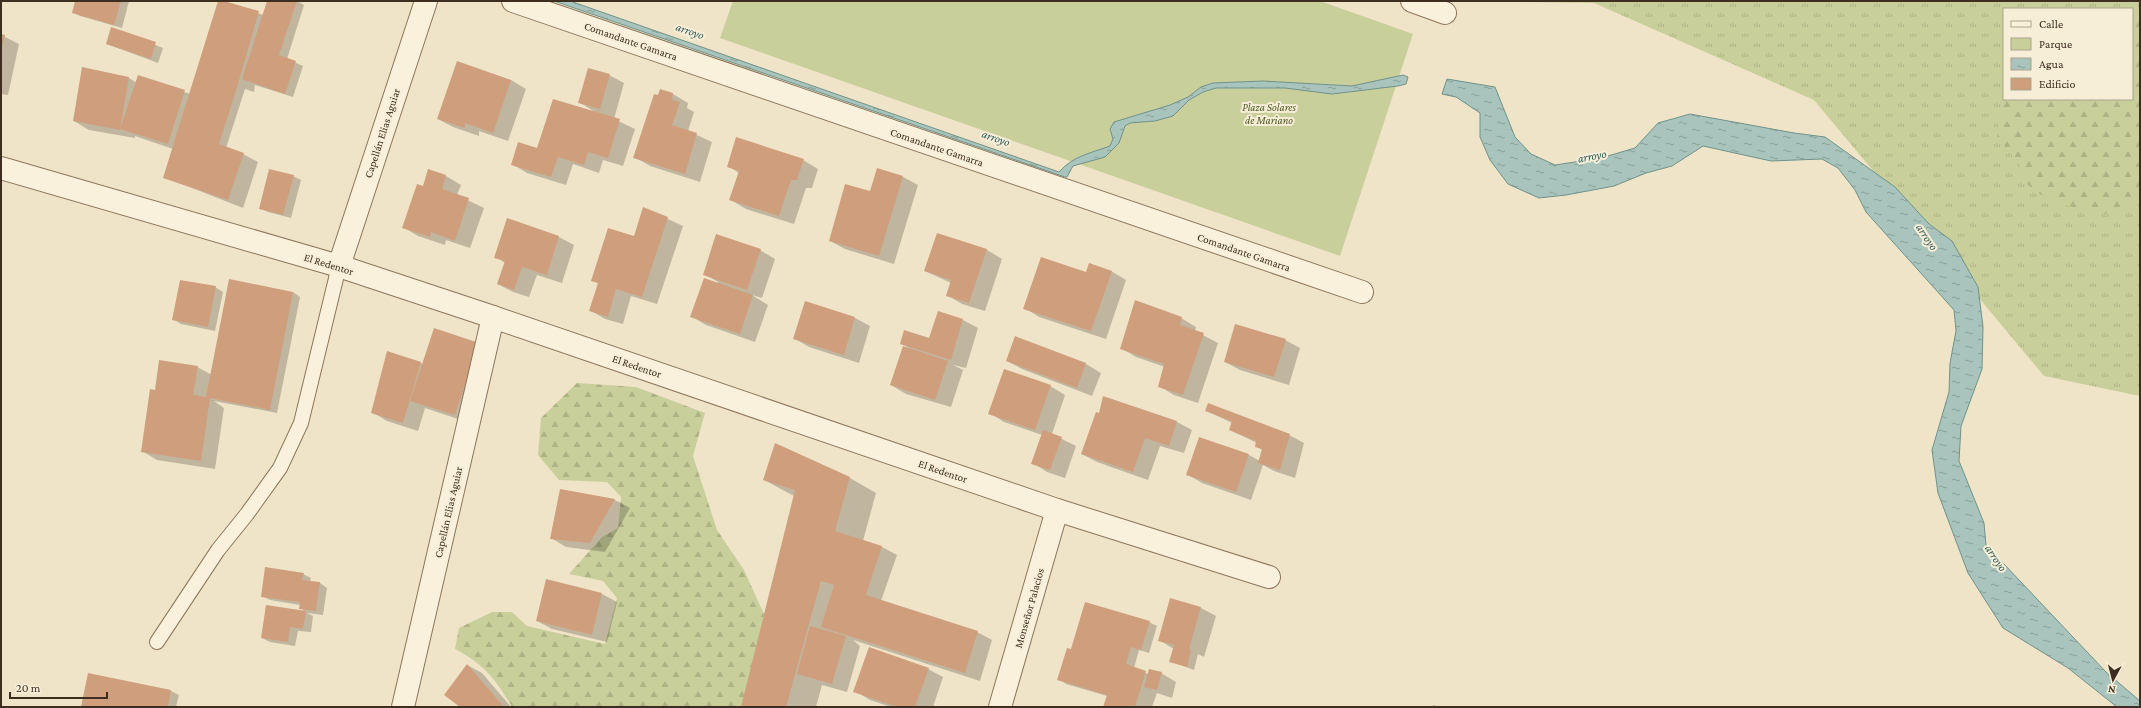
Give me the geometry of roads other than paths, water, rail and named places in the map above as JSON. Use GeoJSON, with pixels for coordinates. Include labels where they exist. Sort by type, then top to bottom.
{"type":"FeatureCollection","features":[{"type":"Feature","properties":{"kind":"street","name":"Capellán Elias Aguiar"},"geometry":{"type":"LineString","coordinates":[[339,266],[426,1]]}},
{"type":"Feature","properties":{"kind":"street","name":"Comandante Gamarra"},"geometry":{"type":"LineString","coordinates":[[513,1],[1362,292]]}},
{"type":"Feature","properties":{"kind":"street"},"geometry":{"type":"LineString","coordinates":[[1412,1],[1446,13]]}},
{"type":"Feature","properties":{"kind":"street","name":"El Redentor"},"geometry":{"type":"LineString","coordinates":[[1,168],[339,266],[494,317],[1057,510],[1269,577]]}},
{"type":"Feature","properties":{"kind":"street","name":"Capellán Elias Aguiar"},"geometry":{"type":"LineString","coordinates":[[403,707],[494,317]]}},
{"type":"Feature","properties":{"kind":"street","name":"Monseñor Palacios"},"geometry":{"type":"LineString","coordinates":[[1000,707],[1057,510]]}},
{"type":"Feature","properties":{"kind":"lane"},"geometry":{"type":"LineString","coordinates":[[157,642],[218,550],[247,514],[280,468],[301,423],[339,266]]}},
{"type":"Feature","properties":{"kind":"water"},"geometry":{"type":"Polygon","coordinates":[[[554,1],[570,1],[1059,172],[1070,162],[1089,153],[1110,146],[1113,139],[1110,129],[1114,122],[1170,105],[1188,97],[1201,87],[1213,83],[1263,81],[1352,86],[1403,75],[1408,77],[1406,84],[1398,86],[1332,94],[1285,88],[1216,88],[1203,92],[1189,100],[1173,116],[1155,121],[1130,123],[1125,126],[1119,143],[1105,157],[1073,166],[1067,177],[1065,177],[554,1]]]}},
{"type":"Feature","properties":{"kind":"water","name":"arroyo"},"geometry":{"type":"Polygon","coordinates":[[[1447,79],[1495,87],[1515,137],[1531,154],[1555,165],[1601,158],[1635,148],[1658,123],[1690,114],[1794,133],[1825,137],[1895,187],[1929,224],[1952,241],[1978,287],[1983,327],[1982,369],[1961,426],[1959,461],[1984,523],[1986,545],[2106,672],[2140,701],[2140,707],[2117,707],[2068,668],[2003,628],[1968,573],[1938,493],[1932,450],[1949,392],[1950,363],[1956,331],[1954,310],[1866,212],[1855,190],[1838,168],[1822,159],[1771,161],[1703,146],[1672,166],[1646,173],[1614,186],[1566,195],[1539,198],[1508,184],[1490,160],[1480,137],[1480,113],[1456,97],[1442,94],[1447,79]]]}},
{"type":"Feature","properties":{"kind":"park label","name":"Plaza Solares de Mariano"},"geometry":{"type":"Point","coordinates":[1269,113]}}]}
